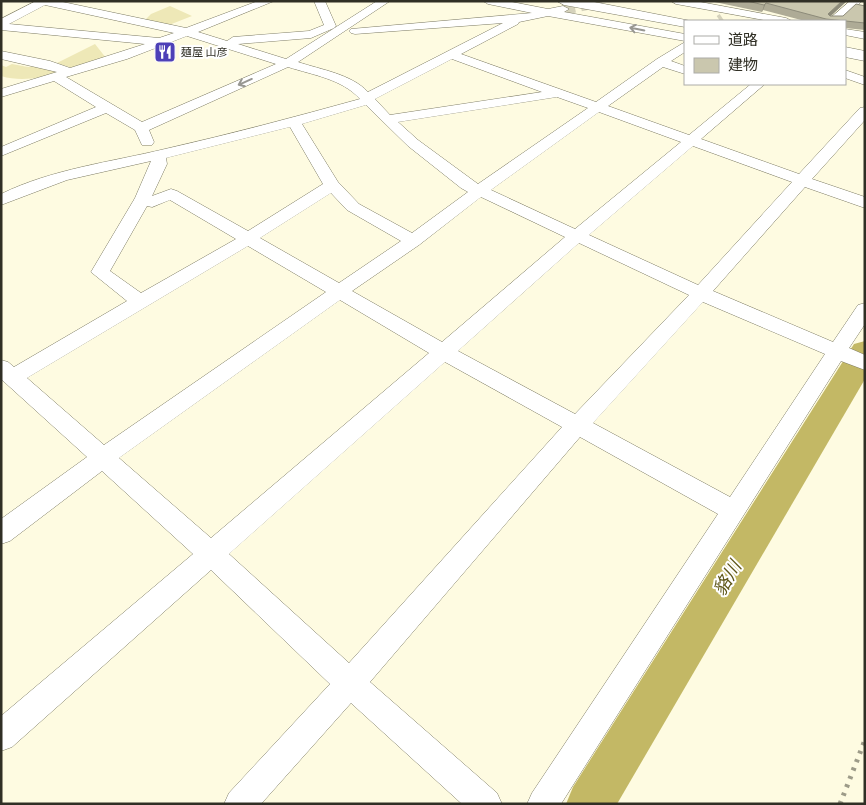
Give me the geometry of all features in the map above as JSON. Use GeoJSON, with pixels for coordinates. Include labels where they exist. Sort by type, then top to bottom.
{"type":"FeatureCollection","features":[{"type":"Feature","properties":{"kind":"highway"},"geometry":{"type":"LineString","coordinates":[[594,1],[686,20]]}},
{"type":"Feature","properties":{"kind":"highway"},"geometry":{"type":"LineString","coordinates":[[560,7],[684,20]]}},
{"type":"Feature","properties":{"kind":"highway"},"geometry":{"type":"LineString","coordinates":[[846,46],[865,49]]}},
{"type":"Feature","properties":{"kind":"highway"},"geometry":{"type":"LineString","coordinates":[[846,52],[865,56]]}},
{"type":"Feature","properties":{"kind":"street"},"geometry":{"type":"LineString","coordinates":[[1,92],[56,77],[270,1]]}},
{"type":"Feature","properties":{"kind":"street"},"geometry":{"type":"LineString","coordinates":[[221,42],[322,32],[330,26],[319,1]]}},
{"type":"Feature","properties":{"kind":"street"},"geometry":{"type":"LineString","coordinates":[[297,64],[385,1]]}},
{"type":"Feature","properties":{"kind":"street"},"geometry":{"type":"LineString","coordinates":[[141,128],[297,64],[355,31],[399,1]]}},
{"type":"Feature","properties":{"kind":"street"},"geometry":{"type":"LineString","coordinates":[[488,1],[560,7],[684,38]]}},
{"type":"Feature","properties":{"kind":"street"},"geometry":{"type":"LineString","coordinates":[[676,1],[727,15],[776,20]]}},
{"type":"Feature","properties":{"kind":"street"},"geometry":{"type":"LineString","coordinates":[[727,15],[746,1]]}},
{"type":"Feature","properties":{"kind":"street"},"geometry":{"type":"LineString","coordinates":[[834,20],[857,1]]}},
{"type":"Feature","properties":{"kind":"street"},"geometry":{"type":"LineString","coordinates":[[1,25],[42,2],[187,32],[297,64],[345,81],[357,88],[387,120],[437,163],[456,178],[479,192],[701,293],[865,363]]}},
{"type":"Feature","properties":{"kind":"street"},"geometry":{"type":"LineString","coordinates":[[1,200],[19,191],[63,176],[294,122],[368,99],[523,18],[560,7]]}},
{"type":"Feature","properties":{"kind":"street"},"geometry":{"type":"LineString","coordinates":[[355,31],[523,18]]}},
{"type":"Feature","properties":{"kind":"street"},"geometry":{"type":"LineString","coordinates":[[1,25],[35,30],[161,41]]}},
{"type":"Feature","properties":{"kind":"street"},"geometry":{"type":"LineString","coordinates":[[10,43],[35,30]]}},
{"type":"Feature","properties":{"kind":"street"},"geometry":{"type":"LineString","coordinates":[[846,32],[865,36]]}},
{"type":"Feature","properties":{"kind":"street"},"geometry":{"type":"LineString","coordinates":[[1,533],[102,458],[340,290],[413,241],[684,47]]}},
{"type":"Feature","properties":{"kind":"street"},"geometry":{"type":"LineString","coordinates":[[452,55],[865,204]]}},
{"type":"Feature","properties":{"kind":"street"},"geometry":{"type":"LineString","coordinates":[[1,56],[50,65],[70,72]]}},
{"type":"Feature","properties":{"kind":"street"},"geometry":{"type":"LineString","coordinates":[[662,62],[684,70]]}},
{"type":"Feature","properties":{"kind":"street"},"geometry":{"type":"LineString","coordinates":[[846,69],[865,73]]}},
{"type":"Feature","properties":{"kind":"street"},"geometry":{"type":"LineString","coordinates":[[846,74],[865,81]]}},
{"type":"Feature","properties":{"kind":"street"},"geometry":{"type":"LineString","coordinates":[[56,77],[141,128],[159,164],[143,198],[100,272],[140,302]]}},
{"type":"Feature","properties":{"kind":"street"},"geometry":{"type":"LineString","coordinates":[[1,736],[445,353],[577,236],[691,140],[749,87]]}},
{"type":"Feature","properties":{"kind":"street"},"geometry":{"type":"LineString","coordinates":[[387,120],[556,93]]}},
{"type":"Feature","properties":{"kind":"street"},"geometry":{"type":"LineString","coordinates":[[1,152],[108,107]]}},
{"type":"Feature","properties":{"kind":"street"},"geometry":{"type":"LineString","coordinates":[[240,804],[350,683],[578,424],[701,293],[865,111]]}},
{"type":"Feature","properties":{"kind":"street"},"geometry":{"type":"LineString","coordinates":[[294,122],[332,185],[353,207],[413,241]]}},
{"type":"Feature","properties":{"kind":"street"},"geometry":{"type":"LineString","coordinates":[[332,185],[249,238],[140,302],[7,372],[486,804]]}},
{"type":"Feature","properties":{"kind":"street"},"geometry":{"type":"LineString","coordinates":[[143,198],[152,202],[171,194],[340,290],[445,353],[733,510]]}},
{"type":"Feature","properties":{"kind":"street"},"geometry":{"type":"LineString","coordinates":[[543,804],[733,510],[839,352],[865,309]]}},
{"type":"Feature","properties":{"kind":"shaded area"},"geometry":{"type":"Polygon","coordinates":[[[170,6],[192,16],[169,25],[145,20],[151,14],[170,6]]]}},
{"type":"Feature","properties":{"kind":"shaded area"},"geometry":{"type":"Polygon","coordinates":[[[95,44],[106,58],[72,68],[57,63],[95,44]]]}},
{"type":"Feature","properties":{"kind":"shaded area"},"geometry":{"type":"Polygon","coordinates":[[[12,64],[28,67],[43,65],[59,73],[23,79],[1,76],[1,65],[6,67],[12,64]]]}},
{"type":"Feature","properties":{"kind":"building"},"geometry":{"type":"Polygon","coordinates":[[[747,1],[842,1],[828,14],[830,16],[843,16],[856,4],[865,6],[865,23],[826,19],[766,3],[764,5],[747,1]]]}},
{"type":"Feature","properties":{"kind":"waterway","name":"貉川"},"geometry":{"type":"LineString","coordinates":[[590,804],[865,352]]}},
{"type":"Feature","properties":{"kind":"tunnel"},"geometry":{"type":"LineString","coordinates":[[563,9],[602,1]]}},
{"type":"Feature","properties":{"kind":"railway"},"geometry":{"type":"LineString","coordinates":[[840,804],[865,740]]}},
{"type":"Feature","properties":{"kind":"place","name":"麺屋 山彦"},"geometry":{"type":"Point","coordinates":[165,52]}}]}
